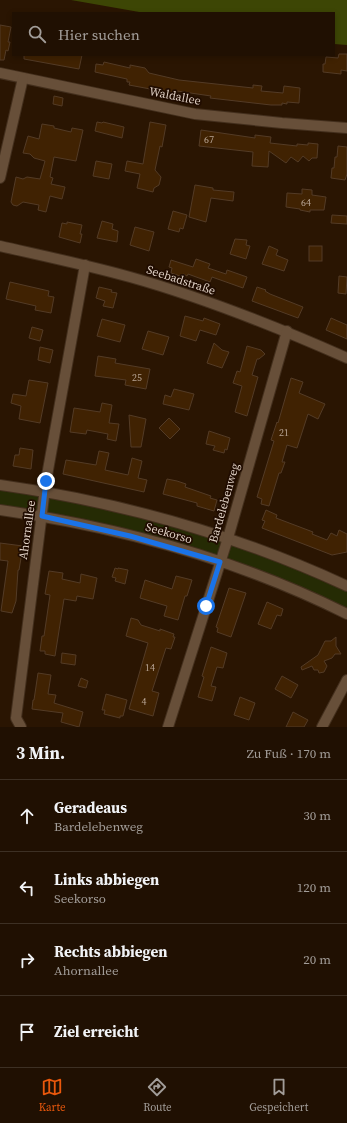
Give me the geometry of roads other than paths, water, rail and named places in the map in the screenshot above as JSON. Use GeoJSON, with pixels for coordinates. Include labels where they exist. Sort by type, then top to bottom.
{"type":"FeatureCollection","features":[{"type":"Feature","properties":{"kind":"street","name":"Waldallee"},"geometry":{"type":"LineString","coordinates":[[0,73],[195,114],[347,128]]}},
{"type":"Feature","properties":{"kind":"street"},"geometry":{"type":"LineString","coordinates":[[0,178],[23,78]]}},
{"type":"Feature","properties":{"kind":"street","name":"Seebadstraße"},"geometry":{"type":"LineString","coordinates":[[0,246],[131,277],[213,303],[287,331],[347,358]]}},
{"type":"Feature","properties":{"kind":"street","name":"Ahornallee"},"geometry":{"type":"LineString","coordinates":[[21,727],[16,718],[46,481],[85,265]]}},
{"type":"Feature","properties":{"kind":"street","name":"Bardelebenweg"},"geometry":{"type":"LineString","coordinates":[[168,727],[228,538],[287,331]]}},
{"type":"Feature","properties":{"kind":"street","name":"Seekorso"},"geometry":{"type":"LineString","coordinates":[[0,485],[45,491],[136,511],[228,538],[309,568],[347,586]]}},
{"type":"Feature","properties":{"kind":"street","name":"Seekorso"},"geometry":{"type":"LineString","coordinates":[[0,510],[42,516],[137,537],[220,562],[293,589],[347,614]]}},
{"type":"Feature","properties":{"kind":"street"},"geometry":{"type":"LineString","coordinates":[[322,727],[347,680]]}}]}
